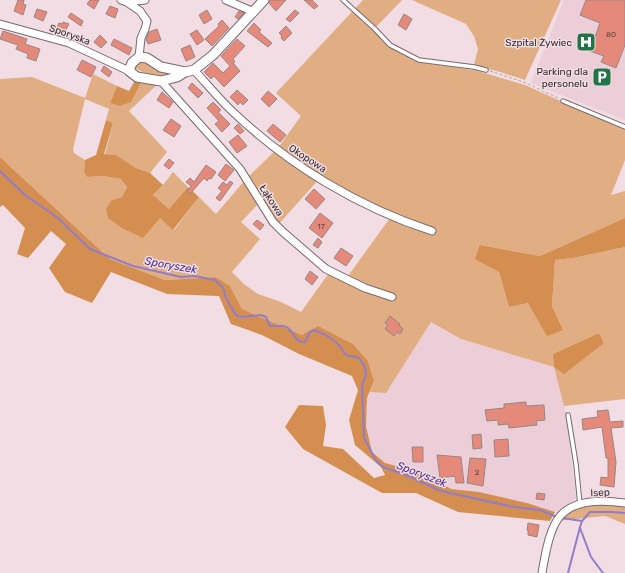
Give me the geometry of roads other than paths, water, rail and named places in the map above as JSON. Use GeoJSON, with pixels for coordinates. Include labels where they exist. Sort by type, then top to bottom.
{"type":"FeatureCollection","features":[{"type":"Feature","properties":{"kind":"street"},"geometry":{"type":"LineString","coordinates":[[124,1],[145,0]]}},
{"type":"Feature","properties":{"kind":"street"},"geometry":{"type":"LineString","coordinates":[[226,0],[254,12]]}},
{"type":"Feature","properties":{"kind":"street","name":"Sporyska"},"geometry":{"type":"LineString","coordinates":[[0,24],[69,43],[129,71],[137,77],[161,81],[177,77],[189,71],[213,54],[264,0]]}},
{"type":"Feature","properties":{"kind":"street"},"geometry":{"type":"LineString","coordinates":[[124,1],[140,11],[147,21],[141,38],[138,58]]}},
{"type":"Feature","properties":{"kind":"street"},"geometry":{"type":"LineString","coordinates":[[129,71],[132,63],[138,58],[147,58],[161,67],[189,71]]}},
{"type":"Feature","properties":{"kind":"street","name":"Okopowa"},"geometry":{"type":"LineString","coordinates":[[189,71],[276,150],[369,206],[432,231]]}},
{"type":"Feature","properties":{"kind":"street","name":"Łąkowa"},"geometry":{"type":"LineString","coordinates":[[161,81],[240,169],[273,222],[283,232],[326,269],[365,288],[392,297]]}},
{"type":"Feature","properties":{"kind":"street","name":"Isep"},"geometry":{"type":"LineString","coordinates":[[542,573],[549,541],[558,518],[566,510],[588,502],[607,501],[625,503]]}},
{"type":"Feature","properties":{"kind":"lane"},"geometry":{"type":"LineString","coordinates":[[343,0],[390,45],[419,60],[486,70]]}},
{"type":"Feature","properties":{"kind":"lane"},"geometry":{"type":"LineString","coordinates":[[563,101],[625,127]]}},
{"type":"Feature","properties":{"kind":"lane"},"geometry":{"type":"LineString","coordinates":[[568,415],[576,464],[578,505]]}},
{"type":"Feature","properties":{"kind":"waterway","name":"Sporyszek"},"geometry":{"type":"LineString","coordinates":[[0,171],[25,195],[58,218],[90,249],[133,266],[181,277],[195,276],[215,280],[223,288],[226,298],[236,315],[241,317],[261,315],[266,317],[270,326],[286,327],[301,342],[305,342],[310,332],[314,330],[326,335],[338,344],[346,355],[359,358],[365,367],[366,374],[362,386],[364,438],[377,462],[383,467],[406,475],[441,491],[514,507],[540,510],[557,517]]}},
{"type":"Feature","properties":{"kind":"waterway","name":"Sporyszek"},"geometry":{"type":"LineString","coordinates":[[568,573],[582,521],[590,512],[625,513]]}},
{"type":"Feature","properties":{"kind":"waterway","name":"Sporyszek"},"geometry":{"type":"LineString","coordinates":[[562,518],[582,521]]}},
{"type":"Feature","properties":{"kind":"waterway"},"geometry":{"type":"LineString","coordinates":[[580,528],[591,557],[603,573]]}},
{"type":"Feature","properties":{"kind":"place","name":"Szpital Żywiec"},"geometry":{"type":"Point","coordinates":[586,42]}},
{"type":"Feature","properties":{"kind":"place","name":"Parking dla personelu"},"geometry":{"type":"Point","coordinates":[602,77]}}]}
